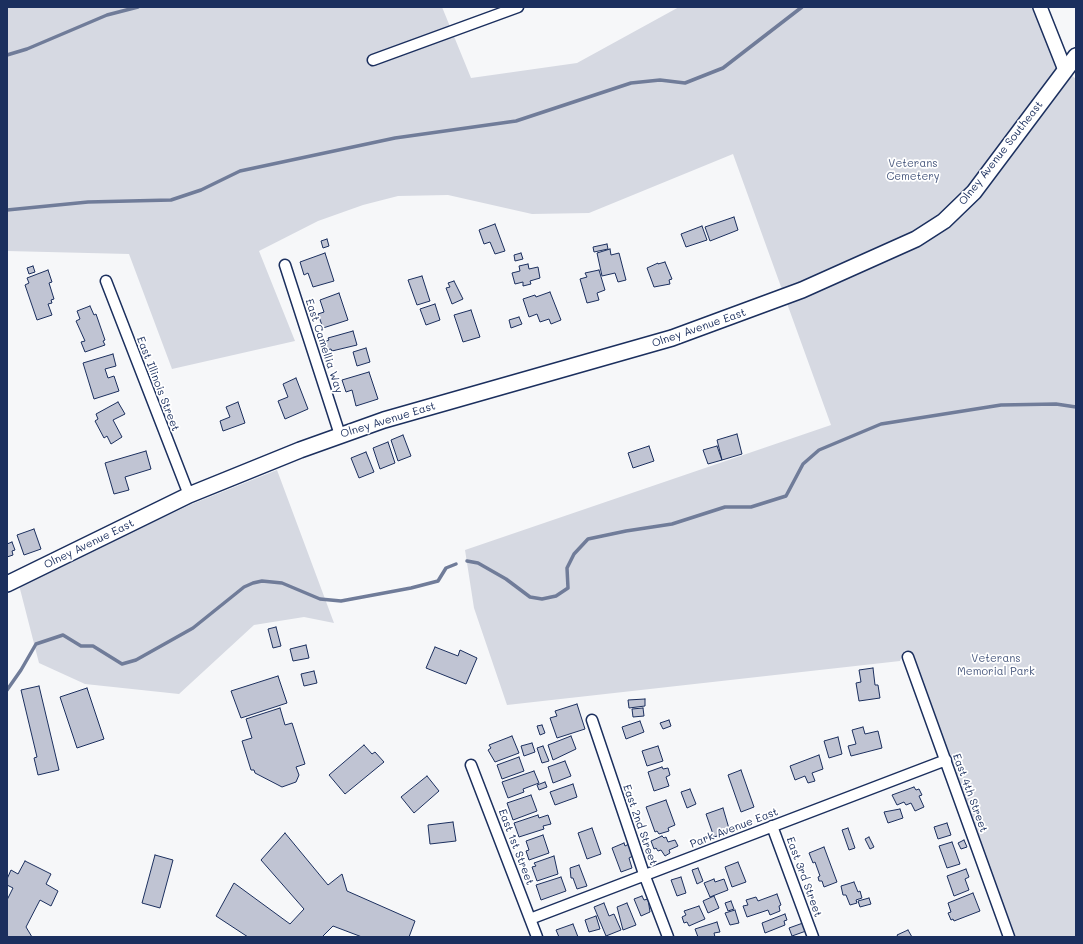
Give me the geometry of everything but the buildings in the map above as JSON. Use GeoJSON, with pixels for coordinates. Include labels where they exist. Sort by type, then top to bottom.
{"type":"FeatureCollection","features":[{"type":"Feature","properties":{"kind":"main road","name":"Olney Avenue Southeast"},"geometry":{"type":"LineString","coordinates":[[785,297],[914,240],[944,221],[974,192],[1076,56]]}},
{"type":"Feature","properties":{"kind":"main road","name":"Olney Avenue East"},"geometry":{"type":"LineString","coordinates":[[7,584],[189,495],[340,435],[384,420],[641,348],[785,297]]}},
{"type":"Feature","properties":{"kind":"street"},"geometry":{"type":"LineString","coordinates":[[373,60],[518,7]]}},
{"type":"Feature","properties":{"kind":"street"},"geometry":{"type":"LineString","coordinates":[[1040,7],[1065,70]]}},
{"type":"Feature","properties":{"kind":"street","name":"East Camellia Way"},"geometry":{"type":"LineString","coordinates":[[285,264],[340,435]]}},
{"type":"Feature","properties":{"kind":"street","name":"East Illinois Street"},"geometry":{"type":"LineString","coordinates":[[106,281],[189,495]]}},
{"type":"Feature","properties":{"kind":"street","name":"East 4th Street"},"geometry":{"type":"LineString","coordinates":[[908,657],[1009,937]]}},
{"type":"Feature","properties":{"kind":"street","name":"East 2nd Street"},"geometry":{"type":"LineString","coordinates":[[592,720],[644,874],[668,937]]}},
{"type":"Feature","properties":{"kind":"street","name":"Park Avenue East"},"geometry":{"type":"LineString","coordinates":[[530,919],[644,874],[946,760]]}},
{"type":"Feature","properties":{"kind":"street","name":"East 1st Street"},"geometry":{"type":"LineString","coordinates":[[472,765],[537,937]]}},
{"type":"Feature","properties":{"kind":"street","name":"East 3rd Street"},"geometry":{"type":"LineString","coordinates":[[772,826],[813,937]]}},
{"type":"Feature","properties":{"kind":"green space"},"geometry":{"type":"Polygon","coordinates":[[[7,7],[442,7],[471,78],[577,63],[679,7],[1040,7],[1065,70],[1076,79],[1076,937],[1009,937],[905,650],[900,661],[507,705],[474,608],[465,550],[831,425],[733,154],[589,213],[532,214],[448,195],[398,196],[363,205],[318,221],[259,251],[295,341],[172,369],[129,254],[7,251],[7,7]]]}},
{"type":"Feature","properties":{"kind":"green space"},"geometry":{"type":"Polygon","coordinates":[[[277,470],[334,623],[304,617],[254,625],[179,694],[85,684],[39,663],[19,585],[192,504],[277,470]]]}},
{"type":"Feature","properties":{"kind":"waterway"},"geometry":{"type":"LineString","coordinates":[[7,55],[27,49],[107,15],[138,7]]}},
{"type":"Feature","properties":{"kind":"waterway"},"geometry":{"type":"LineString","coordinates":[[7,210],[88,202],[171,200],[201,190],[240,171],[395,138],[516,121],[631,83],[660,80],[685,83],[723,68],[802,7]]}},
{"type":"Feature","properties":{"kind":"waterway"},"geometry":{"type":"LineString","coordinates":[[467,561],[478,563],[506,579],[530,597],[542,599],[556,596],[568,588],[567,568],[574,554],[588,539],[672,524],[725,507],[751,507],[786,496],[803,464],[819,450],[881,424],[1001,405],[1056,404],[1076,407]]}},
{"type":"Feature","properties":{"kind":"waterway"},"geometry":{"type":"LineString","coordinates":[[7,690],[36,644],[63,635],[81,646],[93,646],[122,664],[136,660],[193,628],[244,587],[253,583],[262,581],[282,583],[320,599],[341,601],[411,588],[438,581],[446,568],[456,564]]}},
{"type":"Feature","properties":{"kind":"park label","name":"Veterans Cemetery"},"geometry":{"type":"Point","coordinates":[913,170]}},
{"type":"Feature","properties":{"kind":"park label","name":"Veterans Memorial Park"},"geometry":{"type":"Point","coordinates":[996,665]}}]}
